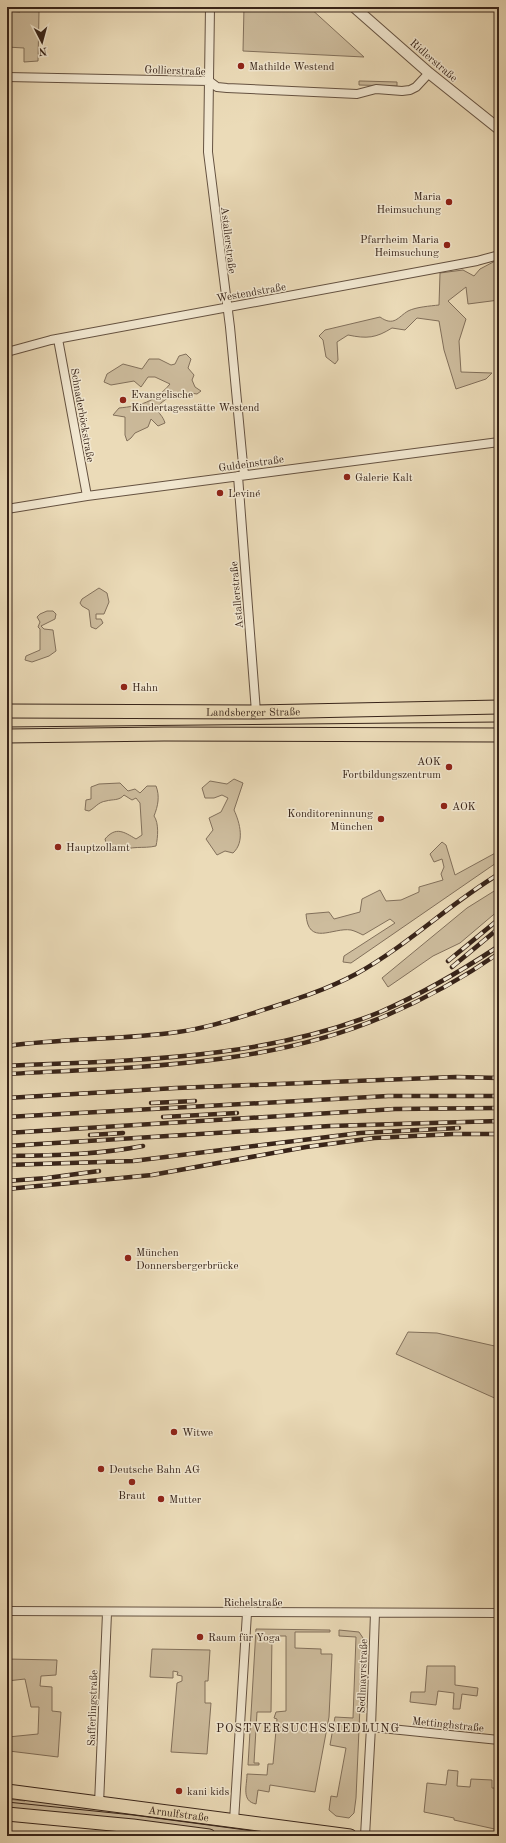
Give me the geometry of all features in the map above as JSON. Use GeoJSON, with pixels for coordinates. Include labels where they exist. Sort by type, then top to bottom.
{"type":"FeatureCollection","features":[{"type":"Feature","properties":{"kind":"main road","name":"Landsberger Straße"},"geometry":{"type":"LineString","coordinates":[[7,711],[256,712],[499,707]]}},
{"type":"Feature","properties":{"kind":"main road","name":"Landsberger Straße"},"geometry":{"type":"LineString","coordinates":[[7,736],[164,734],[499,735]]}},
{"type":"Feature","properties":{"kind":"main road","name":"Arnulfstraße"},"geometry":{"type":"LineString","coordinates":[[7,1791],[350,1836]]}},
{"type":"Feature","properties":{"kind":"main road","name":"Arnulfstraße"},"geometry":{"type":"LineString","coordinates":[[7,1814],[133,1831],[209,1836]]}},
{"type":"Feature","properties":{"kind":"street","name":"Astallerstraße"},"geometry":{"type":"LineString","coordinates":[[210,7],[208,152],[227,308],[241,475],[256,712]]}},
{"type":"Feature","properties":{"kind":"street","name":"Ridlerstraße"},"geometry":{"type":"LineString","coordinates":[[354,7],[429,73],[499,129]]}},
{"type":"Feature","properties":{"kind":"street","name":"Gollierstraße"},"geometry":{"type":"LineString","coordinates":[[7,77],[209,81],[217,87],[227,88],[357,94],[376,89],[410,90],[429,73]]}},
{"type":"Feature","properties":{"kind":"street","name":"Westendstraße"},"geometry":{"type":"LineString","coordinates":[[7,352],[58,339],[477,261],[499,254]]}},
{"type":"Feature","properties":{"kind":"street","name":"Schnaderböckstraße"},"geometry":{"type":"LineString","coordinates":[[58,339],[87,496]]}},
{"type":"Feature","properties":{"kind":"street","name":"Guldeinstraße"},"geometry":{"type":"LineString","coordinates":[[7,508],[241,475],[499,442]]}},
{"type":"Feature","properties":{"kind":"street","name":"Richelstraße"},"geometry":{"type":"LineString","coordinates":[[7,1611],[107,1613],[499,1614]]}},
{"type":"Feature","properties":{"kind":"street","name":"Safferlingstraße"},"geometry":{"type":"LineString","coordinates":[[99,1804],[107,1613]]}},
{"type":"Feature","properties":{"kind":"street"},"geometry":{"type":"LineString","coordinates":[[234,1820],[247,1613]]}},
{"type":"Feature","properties":{"kind":"street","name":"Sedlmayrstraße"},"geometry":{"type":"LineString","coordinates":[[365,1836],[375,1613]]}},
{"type":"Feature","properties":{"kind":"street","name":"Mettinghstraße"},"geometry":{"type":"LineString","coordinates":[[371,1727],[499,1740]]}},
{"type":"Feature","properties":{"kind":"shaded area"},"geometry":{"type":"Polygon","coordinates":[[[23,7],[42,7],[39,12],[38,61],[24,62],[24,48],[7,47],[7,11],[20,12],[23,7]]]}},
{"type":"Feature","properties":{"kind":"shaded area"},"geometry":{"type":"Polygon","coordinates":[[[244,7],[309,7],[364,57],[243,51],[244,7]]]}},
{"type":"Feature","properties":{"kind":"shaded area"},"geometry":{"type":"Polygon","coordinates":[[[359,81],[397,82],[397,86],[359,85],[359,81]]]}},
{"type":"Feature","properties":{"kind":"shaded area"},"geometry":{"type":"Polygon","coordinates":[[[499,259],[499,300],[468,304],[466,287],[448,301],[466,319],[459,341],[461,372],[492,373],[486,379],[456,389],[444,350],[439,321],[417,318],[405,330],[392,328],[371,337],[348,335],[337,342],[338,360],[335,364],[326,357],[323,340],[319,336],[325,330],[380,317],[385,320],[392,321],[396,320],[408,311],[439,305],[440,273],[463,270],[474,276],[480,269],[499,259]]]}},
{"type":"Feature","properties":{"kind":"shaded area"},"geometry":{"type":"Polygon","coordinates":[[[186,354],[191,359],[188,368],[194,375],[192,380],[195,387],[201,391],[197,394],[185,393],[175,395],[165,400],[156,408],[165,423],[158,426],[151,419],[148,427],[135,433],[127,441],[125,435],[125,417],[113,415],[119,408],[134,406],[153,399],[170,384],[155,377],[148,377],[141,387],[134,381],[111,385],[104,382],[107,374],[123,364],[142,369],[149,359],[159,359],[171,365],[175,364],[179,356],[186,354]]]}},
{"type":"Feature","properties":{"kind":"shaded area"},"geometry":{"type":"Polygon","coordinates":[[[99,588],[107,593],[109,602],[104,614],[96,614],[96,619],[101,619],[103,623],[96,629],[91,627],[89,610],[80,603],[82,599],[99,588]]]}},
{"type":"Feature","properties":{"kind":"shaded area"},"geometry":{"type":"Polygon","coordinates":[[[47,611],[53,611],[56,614],[55,619],[41,626],[44,629],[53,630],[56,651],[49,656],[32,662],[25,660],[26,656],[40,650],[40,629],[38,627],[40,622],[37,617],[47,611]]]}},
{"type":"Feature","properties":{"kind":"shaded area"},"geometry":{"type":"Polygon","coordinates":[[[234,779],[243,783],[234,810],[240,832],[239,843],[237,849],[233,853],[225,851],[217,855],[206,839],[213,830],[209,818],[221,812],[228,798],[222,795],[214,798],[205,798],[202,788],[210,781],[227,784],[234,779]]]}},
{"type":"Feature","properties":{"kind":"shaded area"},"geometry":{"type":"Polygon","coordinates":[[[120,783],[128,791],[135,789],[140,793],[147,786],[156,786],[158,797],[154,816],[156,819],[158,834],[156,846],[133,848],[120,852],[107,846],[105,839],[116,831],[124,832],[136,839],[142,835],[140,803],[136,798],[132,800],[124,795],[118,799],[101,803],[89,811],[85,810],[86,800],[91,799],[91,787],[99,784],[120,783]]]}},
{"type":"Feature","properties":{"kind":"shaded area"},"geometry":{"type":"Polygon","coordinates":[[[442,842],[446,845],[455,875],[499,851],[499,861],[351,963],[343,962],[344,956],[395,923],[390,919],[363,935],[351,930],[316,933],[311,930],[306,914],[329,912],[334,919],[360,912],[362,899],[380,890],[386,901],[401,900],[419,892],[419,887],[443,880],[441,874],[444,867],[442,859],[434,862],[430,854],[442,842]]]}},
{"type":"Feature","properties":{"kind":"shaded area"},"geometry":{"type":"Polygon","coordinates":[[[499,888],[499,910],[460,943],[433,956],[388,987],[382,978],[467,908],[499,888]]]}},
{"type":"Feature","properties":{"kind":"shaded area"},"geometry":{"type":"Polygon","coordinates":[[[408,1332],[437,1333],[499,1347],[499,1400],[396,1354],[408,1332]]]}},
{"type":"Feature","properties":{"kind":"shaded area"},"geometry":{"type":"Polygon","coordinates":[[[256,1629],[330,1630],[330,1632],[295,1632],[295,1648],[321,1649],[321,1654],[332,1654],[329,1717],[315,1792],[270,1785],[269,1792],[258,1790],[256,1804],[248,1800],[246,1792],[247,1774],[267,1775],[268,1764],[273,1764],[277,1719],[274,1718],[276,1712],[286,1711],[286,1636],[272,1636],[271,1712],[257,1712],[254,1763],[259,1763],[259,1765],[248,1765],[256,1629]]]}},
{"type":"Feature","properties":{"kind":"shaded area"},"geometry":{"type":"Polygon","coordinates":[[[339,1630],[359,1632],[363,1638],[356,1798],[354,1813],[349,1818],[336,1816],[329,1810],[331,1796],[337,1797],[346,1748],[330,1745],[335,1717],[353,1718],[356,1637],[339,1636],[339,1630]]]}},
{"type":"Feature","properties":{"kind":"shaded area"},"geometry":{"type":"Polygon","coordinates":[[[152,1649],[210,1650],[208,1681],[205,1681],[205,1703],[211,1703],[207,1754],[171,1752],[177,1683],[182,1681],[182,1676],[177,1675],[178,1672],[173,1671],[173,1678],[150,1677],[152,1649]]]}},
{"type":"Feature","properties":{"kind":"shaded area"},"geometry":{"type":"Polygon","coordinates":[[[7,1659],[57,1660],[56,1675],[41,1676],[40,1686],[52,1687],[52,1711],[61,1712],[58,1757],[9,1751],[8,1737],[38,1734],[39,1707],[31,1707],[25,1679],[7,1681],[7,1659]]]}},
{"type":"Feature","properties":{"kind":"shaded area"},"geometry":{"type":"Polygon","coordinates":[[[427,1666],[455,1666],[455,1685],[478,1688],[477,1696],[462,1694],[460,1709],[453,1709],[454,1693],[438,1691],[436,1705],[410,1702],[411,1692],[425,1692],[427,1666]]]}},
{"type":"Feature","properties":{"kind":"shaded area"},"geometry":{"type":"Polygon","coordinates":[[[448,1770],[458,1771],[457,1786],[470,1787],[471,1779],[492,1780],[492,1788],[495,1788],[499,1797],[499,1830],[424,1812],[427,1783],[446,1785],[448,1770]]]}},
{"type":"Feature","properties":{"kind":"shaded area"},"geometry":{"type":"Polygon","coordinates":[[[7,1799],[25,1801],[26,1799],[323,1836],[245,1836],[7,1809],[7,1799]]]}},
{"type":"Feature","properties":{"kind":"tram line"},"geometry":{"type":"LineString","coordinates":[[7,727],[499,722]]}},
{"type":"Feature","properties":{"kind":"tram line"},"geometry":{"type":"LineString","coordinates":[[7,1802],[133,1815],[291,1836]]}},
{"type":"Feature","properties":{"kind":"railway"},"geometry":{"type":"LineString","coordinates":[[7,1046],[28,1043],[157,1035],[178,1032],[218,1024],[295,1000],[344,980],[375,963],[463,898],[499,874]]}},
{"type":"Feature","properties":{"kind":"railway"},"geometry":{"type":"LineString","coordinates":[[448,961],[499,919]]}},
{"type":"Feature","properties":{"kind":"railway"},"geometry":{"type":"LineString","coordinates":[[452,967],[499,928]]}},
{"type":"Feature","properties":{"kind":"railway"},"geometry":{"type":"LineString","coordinates":[[7,1066],[101,1062],[196,1055],[243,1049],[290,1040],[335,1028],[396,1005],[441,982],[499,946]]}},
{"type":"Feature","properties":{"kind":"railway"},"geometry":{"type":"LineString","coordinates":[[7,1074],[199,1062],[294,1046],[340,1033],[385,1016],[444,988],[499,953]]}},
{"type":"Feature","properties":{"kind":"railway"},"geometry":{"type":"LineString","coordinates":[[7,1098],[176,1088],[456,1077],[499,1078]]}},
{"type":"Feature","properties":{"kind":"railway"},"geometry":{"type":"LineString","coordinates":[[7,1117],[388,1096],[499,1096]]}},
{"type":"Feature","properties":{"kind":"railway"},"geometry":{"type":"LineString","coordinates":[[151,1103],[195,1101]]}},
{"type":"Feature","properties":{"kind":"railway"},"geometry":{"type":"LineString","coordinates":[[7,1133],[395,1109],[499,1108]]}},
{"type":"Feature","properties":{"kind":"railway"},"geometry":{"type":"LineString","coordinates":[[163,1117],[237,1113]]}},
{"type":"Feature","properties":{"kind":"railway"},"geometry":{"type":"LineString","coordinates":[[7,1146],[330,1126],[499,1121]]}},
{"type":"Feature","properties":{"kind":"railway"},"geometry":{"type":"LineString","coordinates":[[7,1165],[133,1161],[360,1133],[459,1128]]}},
{"type":"Feature","properties":{"kind":"railway"},"geometry":{"type":"LineString","coordinates":[[90,1135],[123,1133]]}},
{"type":"Feature","properties":{"kind":"railway"},"geometry":{"type":"LineString","coordinates":[[7,1189],[152,1175],[306,1147],[374,1138],[453,1134],[499,1134]]}},
{"type":"Feature","properties":{"kind":"railway"},"geometry":{"type":"LineString","coordinates":[[7,1156],[92,1153],[143,1146]]}},
{"type":"Feature","properties":{"kind":"railway"},"geometry":{"type":"LineString","coordinates":[[7,1181],[47,1178],[99,1171]]}},
{"type":"Feature","properties":{"kind":"place","name":"Mathilde Westend"},"geometry":{"type":"Point","coordinates":[241,66]}},
{"type":"Feature","properties":{"kind":"place","name":"Maria Heimsuchung"},"geometry":{"type":"Point","coordinates":[449,202]}},
{"type":"Feature","properties":{"kind":"place","name":"Pfarrheim Maria Heimsuchung"},"geometry":{"type":"Point","coordinates":[447,245]}},
{"type":"Feature","properties":{"kind":"place","name":"Evangelische Kindertagesstätte Westend"},"geometry":{"type":"Point","coordinates":[123,400]}},
{"type":"Feature","properties":{"kind":"place","name":"Galerie Kalt"},"geometry":{"type":"Point","coordinates":[347,477]}},
{"type":"Feature","properties":{"kind":"place","name":"Leviné"},"geometry":{"type":"Point","coordinates":[220,493]}},
{"type":"Feature","properties":{"kind":"place","name":"Hahn"},"geometry":{"type":"Point","coordinates":[124,687]}},
{"type":"Feature","properties":{"kind":"place","name":"AOK Fortbildungszentrum"},"geometry":{"type":"Point","coordinates":[449,767]}},
{"type":"Feature","properties":{"kind":"place","name":"AOK"},"geometry":{"type":"Point","coordinates":[444,806]}},
{"type":"Feature","properties":{"kind":"place","name":"Konditoreninnung München"},"geometry":{"type":"Point","coordinates":[381,819]}},
{"type":"Feature","properties":{"kind":"place","name":"Hauptzollamt"},"geometry":{"type":"Point","coordinates":[58,847]}},
{"type":"Feature","properties":{"kind":"place","name":"München Donnersbergerbrücke"},"geometry":{"type":"Point","coordinates":[128,1258]}},
{"type":"Feature","properties":{"kind":"place","name":"Witwe"},"geometry":{"type":"Point","coordinates":[174,1432]}},
{"type":"Feature","properties":{"kind":"place","name":"Deutsche Bahn AG"},"geometry":{"type":"Point","coordinates":[101,1469]}},
{"type":"Feature","properties":{"kind":"place","name":"Braut"},"geometry":{"type":"Point","coordinates":[132,1482]}},
{"type":"Feature","properties":{"kind":"place","name":"Mutter"},"geometry":{"type":"Point","coordinates":[161,1499]}},
{"type":"Feature","properties":{"kind":"place","name":"Raum für Yoga"},"geometry":{"type":"Point","coordinates":[200,1637]}},
{"type":"Feature","properties":{"kind":"place","name":"kani kids"},"geometry":{"type":"Point","coordinates":[179,1791]}},
{"type":"Feature","properties":{"kind":"district","name":"POSTVERSUCHSSIEDLUNG"},"geometry":{"type":"Point","coordinates":[308,1728]}}]}
